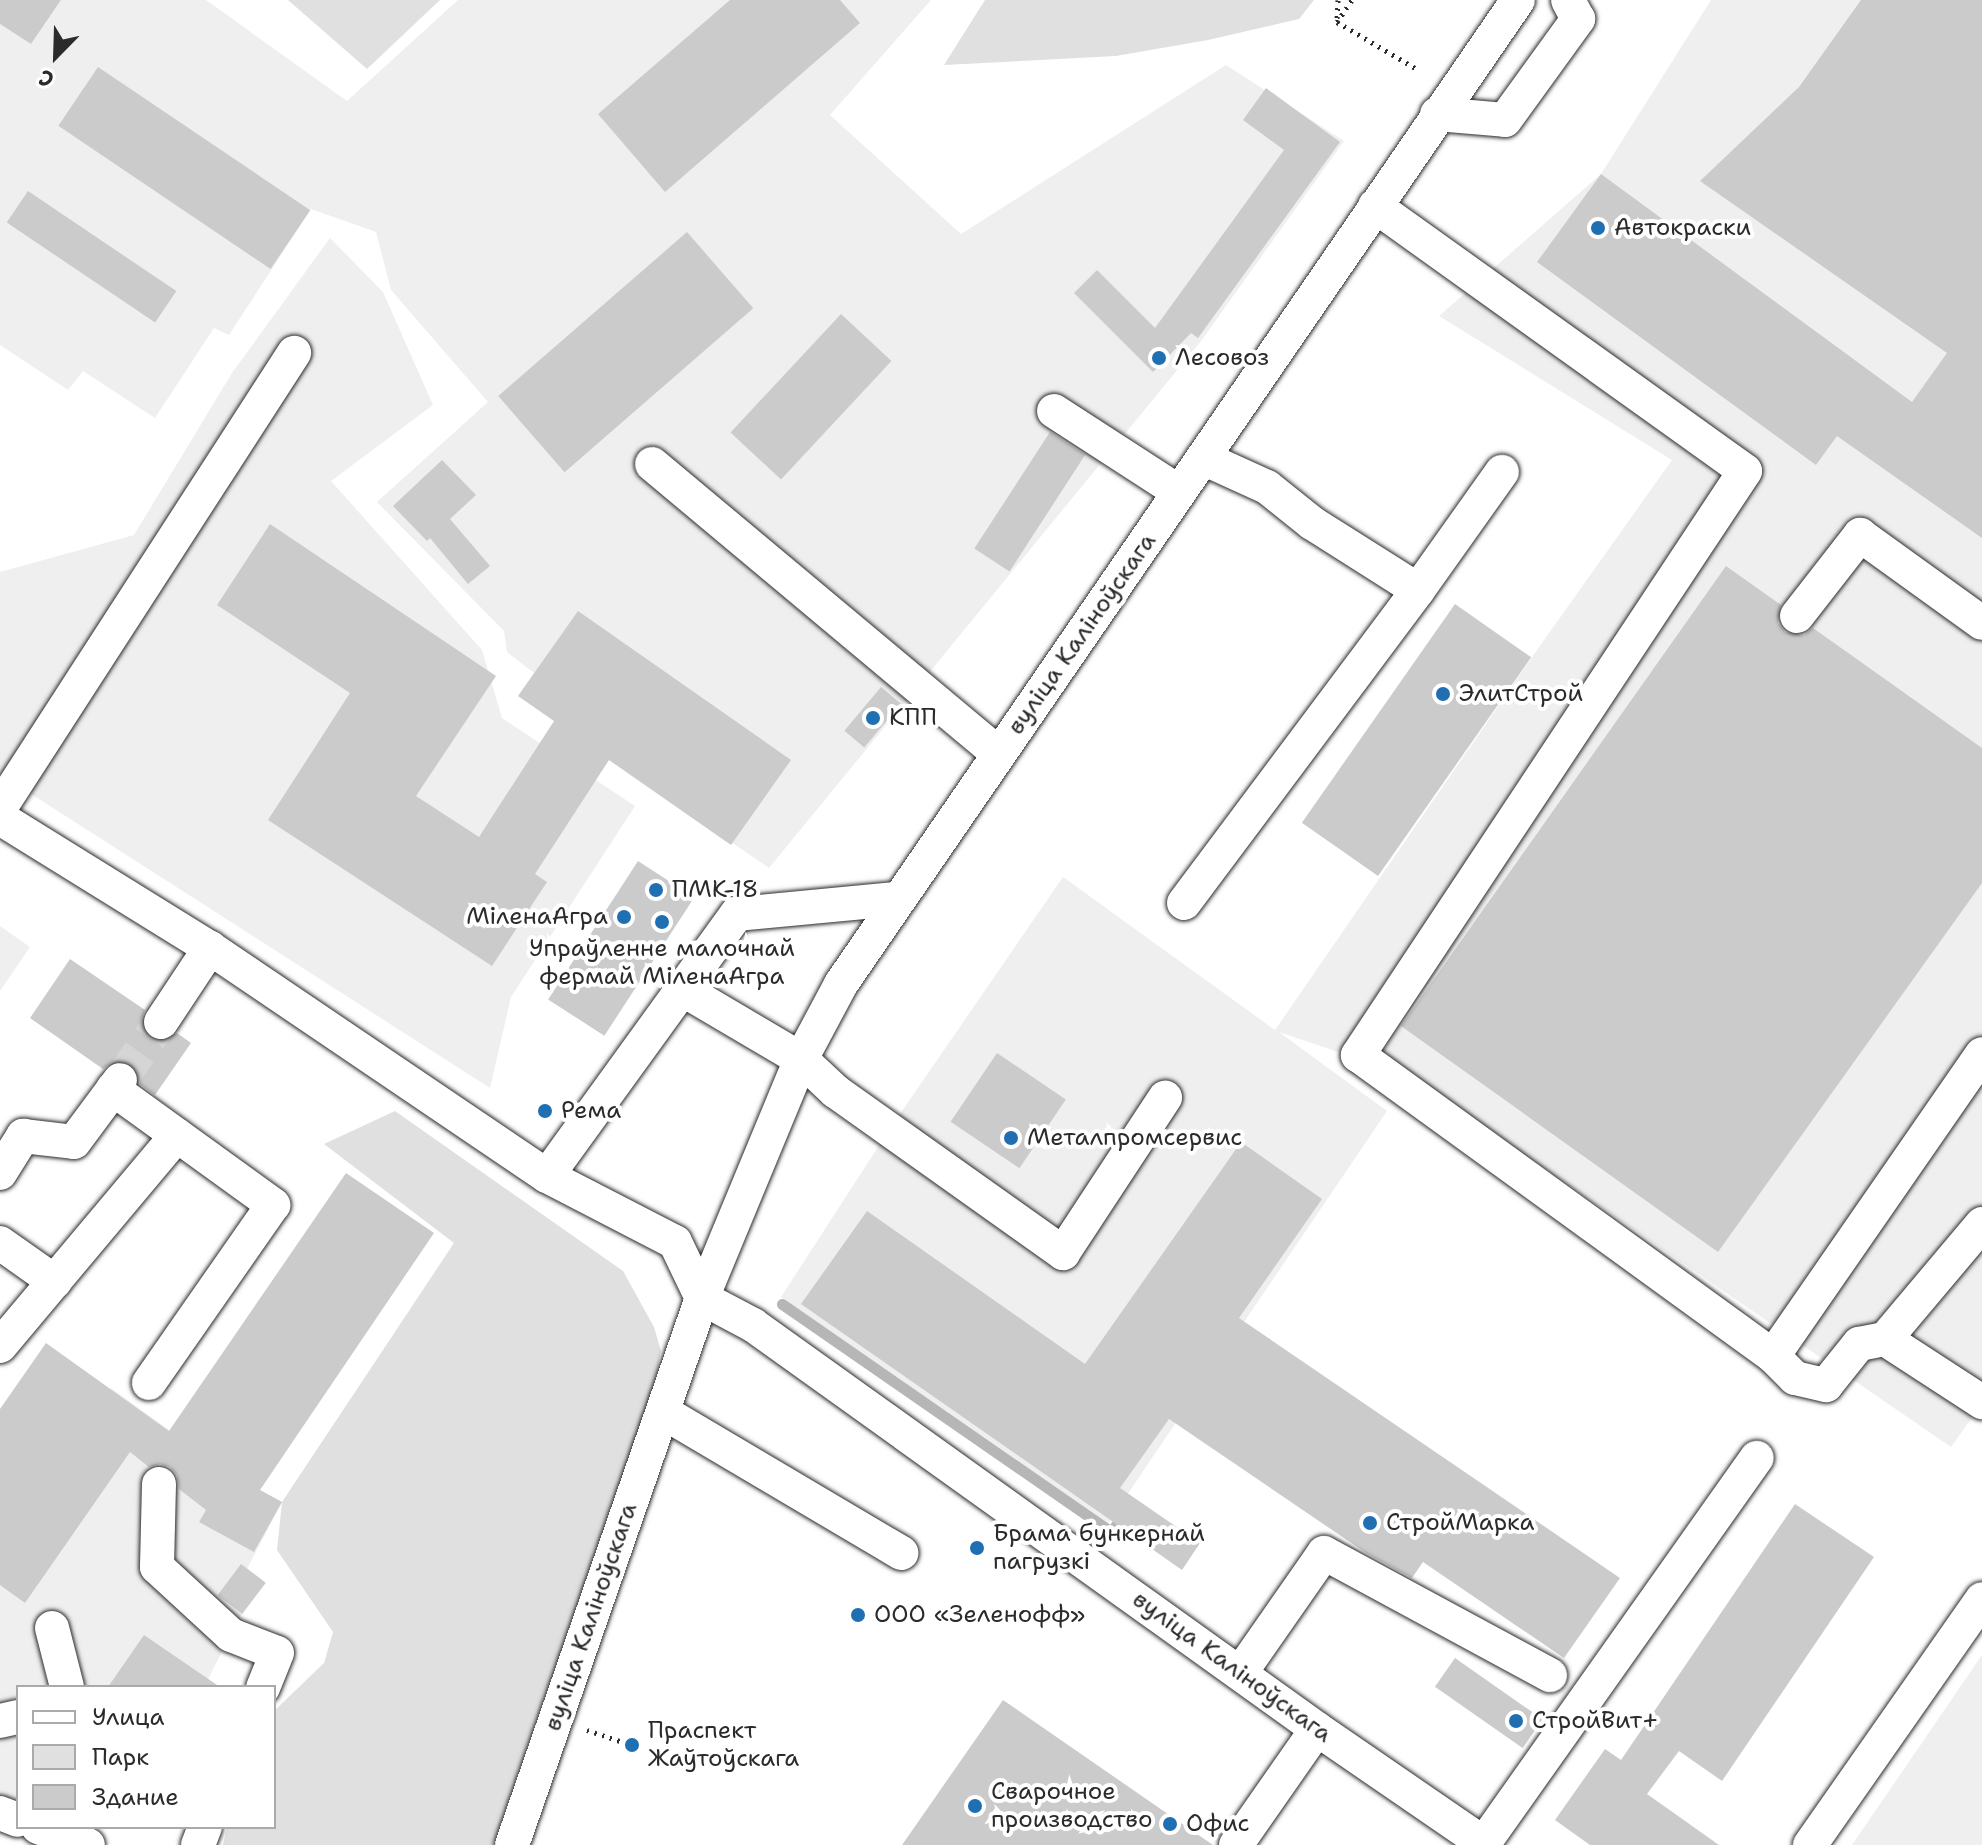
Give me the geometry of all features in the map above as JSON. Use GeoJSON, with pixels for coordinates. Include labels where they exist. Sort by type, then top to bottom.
{"type":"FeatureCollection","features":[{"type":"Feature","properties":{"kind":"street","name":"вуліца Каліноўскага"},"geometry":{"type":"LineString","coordinates":[[512,1845],[702,1298],[801,1059],[841,984],[1518,0]]}},
{"type":"Feature","properties":{"kind":"street"},"geometry":{"type":"LineString","coordinates":[[1437,114],[1505,120],[1578,19],[1568,0]]}},
{"type":"Feature","properties":{"kind":"street"},"geometry":{"type":"LineString","coordinates":[[1375,206],[1745,471],[1358,1055],[1773,1356],[1795,1378],[1826,1385],[1859,1344],[1885,1339],[1982,1224]]}},
{"type":"Feature","properties":{"kind":"street"},"geometry":{"type":"LineString","coordinates":[[0,808],[294,353]]}},
{"type":"Feature","properties":{"kind":"street"},"geometry":{"type":"LineString","coordinates":[[1054,411],[1179,492]]}},
{"type":"Feature","properties":{"kind":"street"},"geometry":{"type":"LineString","coordinates":[[1203,458],[1267,487],[1312,523],[1418,590]]}},
{"type":"Feature","properties":{"kind":"street"},"geometry":{"type":"LineString","coordinates":[[652,464],[999,754]]}},
{"type":"Feature","properties":{"kind":"street"},"geometry":{"type":"LineString","coordinates":[[1184,903],[1418,590],[1502,472]]}},
{"type":"Feature","properties":{"kind":"street"},"geometry":{"type":"LineString","coordinates":[[1797,616],[1860,535],[1982,623]]}},
{"type":"Feature","properties":{"kind":"street"},"geometry":{"type":"LineString","coordinates":[[0,818],[210,948],[547,1176],[675,1242],[702,1298]]}},
{"type":"Feature","properties":{"kind":"street"},"geometry":{"type":"LineString","coordinates":[[547,1176],[737,914],[897,899]]}},
{"type":"Feature","properties":{"kind":"street"},"geometry":{"type":"LineString","coordinates":[[161,1022],[210,948]]}},
{"type":"Feature","properties":{"kind":"street"},"geometry":{"type":"LineString","coordinates":[[682,989],[801,1059],[835,1091],[1063,1253],[1165,1098]]}},
{"type":"Feature","properties":{"kind":"street"},"geometry":{"type":"LineString","coordinates":[[1773,1356],[1982,1054]]}},
{"type":"Feature","properties":{"kind":"street"},"geometry":{"type":"LineString","coordinates":[[0,1173],[23,1136],[74,1142],[116,1084],[177,1135],[273,1205],[149,1383]]}},
{"type":"Feature","properties":{"kind":"street"},"geometry":{"type":"LineString","coordinates":[[0,1346],[177,1135]]}},
{"type":"Feature","properties":{"kind":"street"},"geometry":{"type":"LineString","coordinates":[[0,1243],[55,1282]]}},
{"type":"Feature","properties":{"kind":"street","name":"вуліца Каліноўскага"},"geometry":{"type":"LineString","coordinates":[[702,1298],[753,1325],[1317,1729],[1485,1844]]}},
{"type":"Feature","properties":{"kind":"street"},"geometry":{"type":"LineString","coordinates":[[1885,1339],[1982,1402]]}},
{"type":"Feature","properties":{"kind":"street"},"geometry":{"type":"LineString","coordinates":[[663,1412],[901,1553]]}},
{"type":"Feature","properties":{"kind":"street"},"geometry":{"type":"LineString","coordinates":[[1485,1844],[1757,1458]]}},
{"type":"Feature","properties":{"kind":"street"},"geometry":{"type":"LineString","coordinates":[[159,1484],[157,1567],[231,1635],[277,1653],[264,1685]]}},
{"type":"Feature","properties":{"kind":"street"},"geometry":{"type":"LineString","coordinates":[[1241,1672],[1324,1553],[1550,1675]]}},
{"type":"Feature","properties":{"kind":"street"},"geometry":{"type":"LineString","coordinates":[[1810,1845],[1982,1599]]}},
{"type":"Feature","properties":{"kind":"street"},"geometry":{"type":"LineString","coordinates":[[52,1628],[66,1685]]}},
{"type":"Feature","properties":{"kind":"street"},"geometry":{"type":"LineString","coordinates":[[1236,1845],[1317,1729]]}},
{"type":"Feature","properties":{"kind":"street"},"geometry":{"type":"LineString","coordinates":[[44,1829],[88,1845]]}},
{"type":"Feature","properties":{"kind":"path"},"geometry":{"type":"LineString","coordinates":[[1337,22],[1338,0]]}},
{"type":"Feature","properties":{"kind":"path"},"geometry":{"type":"LineString","coordinates":[[1337,22],[1352,0]]}},
{"type":"Feature","properties":{"kind":"path"},"geometry":{"type":"LineString","coordinates":[[1337,22],[1415,68]]}},
{"type":"Feature","properties":{"kind":"path"},"geometry":{"type":"LineString","coordinates":[[556,1719],[632,1745]]}},
{"type":"Feature","properties":{"kind":"shaded area"},"geometry":{"type":"Polygon","coordinates":[[[61,0],[206,0],[347,101],[458,0],[931,0],[830,115],[961,234],[1226,65],[1344,141],[1201,341],[769,868],[518,696],[534,673],[507,652],[504,631],[377,502],[488,402],[391,290],[376,232],[311,209],[229,335],[214,328],[155,418],[83,371],[68,390],[0,345],[0,24],[31,44],[61,0]]]}},
{"type":"Feature","properties":{"kind":"shaded area"},"geometry":{"type":"Polygon","coordinates":[[[1711,0],[1982,0],[1982,1404],[1951,1447],[1410,1076],[1279,1032],[1387,1111],[1108,1523],[781,1297],[889,1130],[1063,877],[1275,1030],[1672,460],[1439,316],[1601,174],[1711,0]]]}},
{"type":"Feature","properties":{"kind":"shaded area"},"geometry":{"type":"Polygon","coordinates":[[[330,238],[383,292],[433,405],[331,481],[482,650],[502,718],[635,806],[511,997],[490,1088],[0,774],[0,572],[134,535],[232,373],[330,238]]]}},
{"type":"Feature","properties":{"kind":"shaded area"},"geometry":{"type":"Polygon","coordinates":[[[0,926],[30,947],[0,991],[0,926]]]}},
{"type":"Feature","properties":{"kind":"shaded area"},"geometry":{"type":"Polygon","coordinates":[[[111,1388],[227,1472],[282,1502],[247,1569],[266,1583],[239,1618],[205,1685],[16,1685],[16,1802],[0,1796],[0,1547],[111,1388]]]}},
{"type":"Feature","properties":{"kind":"shaded area"},"geometry":{"type":"Polygon","coordinates":[[[1982,1655],[1982,1845],[1852,1845],[1982,1655]]]}},
{"type":"Feature","properties":{"kind":"green space"},"geometry":{"type":"Polygon","coordinates":[[[288,0],[440,0],[367,69],[288,0]]]}},
{"type":"Feature","properties":{"kind":"green space"},"geometry":{"type":"Polygon","coordinates":[[[985,0],[1314,0],[1299,19],[1208,40],[1116,56],[944,65],[985,0]]]}},
{"type":"Feature","properties":{"kind":"green space"},"geometry":{"type":"Polygon","coordinates":[[[395,1111],[623,1271],[654,1327],[661,1351],[655,1383],[493,1845],[223,1845],[227,1829],[276,1829],[276,1709],[324,1663],[333,1632],[277,1550],[282,1502],[454,1243],[324,1144],[395,1111]]]}},
{"type":"Feature","properties":{"kind":"building"},"geometry":{"type":"Polygon","coordinates":[[[0,0],[61,0],[31,44],[0,24],[0,0]]]}},
{"type":"Feature","properties":{"kind":"building"},"geometry":{"type":"Polygon","coordinates":[[[730,0],[840,0],[860,23],[665,192],[598,114],[730,0]]]}},
{"type":"Feature","properties":{"kind":"building"},"geometry":{"type":"Polygon","coordinates":[[[1861,0],[1982,0],[1982,538],[1837,436],[1816,465],[1537,262],[1601,174],[1912,402],[1947,353],[1700,181],[1799,87],[1861,0]]]}},
{"type":"Feature","properties":{"kind":"building"},"geometry":{"type":"Polygon","coordinates":[[[98,67],[310,210],[271,269],[58,126],[98,67]]]}},
{"type":"Feature","properties":{"kind":"building"},"geometry":{"type":"Polygon","coordinates":[[[1266,88],[1340,142],[1198,338],[1191,333],[1153,372],[1074,293],[1097,270],[1155,328],[1284,150],[1243,120],[1266,88]]]}},
{"type":"Feature","properties":{"kind":"building"},"geometry":{"type":"Polygon","coordinates":[[[28,191],[176,291],[155,323],[7,223],[28,191]]]}},
{"type":"Feature","properties":{"kind":"building"},"geometry":{"type":"Polygon","coordinates":[[[687,232],[753,308],[565,472],[498,396],[687,232]]]}},
{"type":"Feature","properties":{"kind":"building"},"geometry":{"type":"Polygon","coordinates":[[[841,314],[891,361],[781,480],[731,432],[841,314]]]}},
{"type":"Feature","properties":{"kind":"building"},"geometry":{"type":"Polygon","coordinates":[[[1050,432],[1085,455],[1010,571],[974,549],[1050,432]]]}},
{"type":"Feature","properties":{"kind":"building"},"geometry":{"type":"Polygon","coordinates":[[[442,460],[476,495],[450,519],[490,566],[468,584],[430,538],[427,541],[393,506],[442,460]]]}},
{"type":"Feature","properties":{"kind":"building"},"geometry":{"type":"Polygon","coordinates":[[[270,524],[496,676],[416,796],[479,837],[554,721],[518,696],[578,611],[791,760],[731,845],[609,760],[535,874],[547,882],[492,966],[268,820],[350,693],[217,605],[270,524]]]}},
{"type":"Feature","properties":{"kind":"building"},"geometry":{"type":"Polygon","coordinates":[[[1726,566],[1781,605],[1778,623],[1785,632],[1804,635],[1813,628],[1982,748],[1982,883],[1718,1252],[1401,1026],[1726,566]]]}},
{"type":"Feature","properties":{"kind":"building"},"geometry":{"type":"Polygon","coordinates":[[[1455,604],[1531,657],[1378,876],[1302,823],[1455,604]]]}},
{"type":"Feature","properties":{"kind":"building","name":"КПП"},"geometry":{"type":"Polygon","coordinates":[[[881,687],[901,704],[864,747],[844,731],[881,687]]]}},
{"type":"Feature","properties":{"kind":"building"},"geometry":{"type":"Polygon","coordinates":[[[638,861],[694,897],[604,1036],[548,999],[638,861]]]}},
{"type":"Feature","properties":{"kind":"building"},"geometry":{"type":"Polygon","coordinates":[[[70,959],[145,1010],[141,1022],[149,1038],[161,1042],[177,1033],[191,1043],[155,1095],[140,1084],[139,1073],[131,1064],[113,1061],[103,1069],[30,1018],[70,959]]]}},
{"type":"Feature","properties":{"kind":"building"},"geometry":{"type":"Polygon","coordinates":[[[997,1053],[1066,1099],[1019,1168],[951,1122],[997,1053]]]}},
{"type":"Feature","properties":{"kind":"building"},"geometry":{"type":"Polygon","coordinates":[[[1241,1142],[1322,1199],[1239,1318],[1620,1578],[1564,1658],[1423,1562],[1412,1578],[1366,1553],[1169,1419],[1120,1488],[1200,1543],[1182,1570],[801,1304],[867,1211],[1085,1364],[1241,1142]]]}},
{"type":"Feature","properties":{"kind":"building"},"geometry":{"type":"Polygon","coordinates":[[[346,1173],[434,1233],[260,1490],[282,1502],[254,1552],[199,1522],[206,1510],[179,1489],[177,1475],[170,1467],[160,1464],[149,1467],[130,1452],[25,1603],[0,1585],[0,1409],[46,1343],[169,1431],[346,1173]]]}},
{"type":"Feature","properties":{"kind":"building"},"geometry":{"type":"Polygon","coordinates":[[[1795,1504],[1874,1557],[1722,1781],[1679,1751],[1647,1794],[1719,1845],[1590,1845],[1555,1820],[1605,1749],[1621,1760],[1795,1504]]]}},
{"type":"Feature","properties":{"kind":"building"},"geometry":{"type":"Polygon","coordinates":[[[241,1564],[266,1583],[242,1614],[218,1595],[241,1564]]]}},
{"type":"Feature","properties":{"kind":"building"},"geometry":{"type":"Polygon","coordinates":[[[144,1635],[217,1685],[109,1685],[144,1635]]]}},
{"type":"Feature","properties":{"kind":"building"},"geometry":{"type":"Polygon","coordinates":[[[1455,1658],[1543,1719],[1523,1748],[1435,1687],[1455,1658]]]}},
{"type":"Feature","properties":{"kind":"building"},"geometry":{"type":"Polygon","coordinates":[[[1003,1700],[1165,1812],[1213,1845],[902,1845],[1003,1700]]]}},
{"type":"Feature","properties":{"kind":"waterway"},"geometry":{"type":"LineString","coordinates":[[782,1304],[1111,1532],[1125,1513]]}},
{"type":"Feature","properties":{"kind":"tunnel"},"geometry":{"type":"LineString","coordinates":[[120,1080],[161,1022]]}},
{"type":"Feature","properties":{"kind":"place","name":"Автокраски"},"geometry":{"type":"Point","coordinates":[1598,228]}},
{"type":"Feature","properties":{"kind":"place","name":"Лесовоз"},"geometry":{"type":"Point","coordinates":[1159,358]}},
{"type":"Feature","properties":{"kind":"place","name":"ЭлитСтрой"},"geometry":{"type":"Point","coordinates":[1443,694]}},
{"type":"Feature","properties":{"kind":"place","name":"КПП"},"geometry":{"type":"Point","coordinates":[873,718]}},
{"type":"Feature","properties":{"kind":"place","name":"ПМК-18"},"geometry":{"type":"Point","coordinates":[656,890]}},
{"type":"Feature","properties":{"kind":"place","name":"МіленаАгра"},"geometry":{"type":"Point","coordinates":[624,917]}},
{"type":"Feature","properties":{"kind":"place","name":"Упраўленне малочнай фермай МіленаАгра"},"geometry":{"type":"Point","coordinates":[662,922]}},
{"type":"Feature","properties":{"kind":"place","name":"Рема"},"geometry":{"type":"Point","coordinates":[545,1111]}},
{"type":"Feature","properties":{"kind":"place","name":"Металпромсервис"},"geometry":{"type":"Point","coordinates":[1011,1138]}},
{"type":"Feature","properties":{"kind":"place","name":"СтройМарка"},"geometry":{"type":"Point","coordinates":[1370,1523]}},
{"type":"Feature","properties":{"kind":"place","name":"Брама бункернай пагрузкі"},"geometry":{"type":"Point","coordinates":[977,1548]}},
{"type":"Feature","properties":{"kind":"place","name":"ООО «Зеленофф»"},"geometry":{"type":"Point","coordinates":[858,1615]}},
{"type":"Feature","properties":{"kind":"place","name":"СтройВит+"},"geometry":{"type":"Point","coordinates":[1516,1721]}},
{"type":"Feature","properties":{"kind":"place","name":"Праспект Жаўтоўскага"},"geometry":{"type":"Point","coordinates":[632,1745]}},
{"type":"Feature","properties":{"kind":"place","name":"Сварочное производство"},"geometry":{"type":"Point","coordinates":[975,1806]}},
{"type":"Feature","properties":{"kind":"place","name":"Офис"},"geometry":{"type":"Point","coordinates":[1170,1824]}}]}
